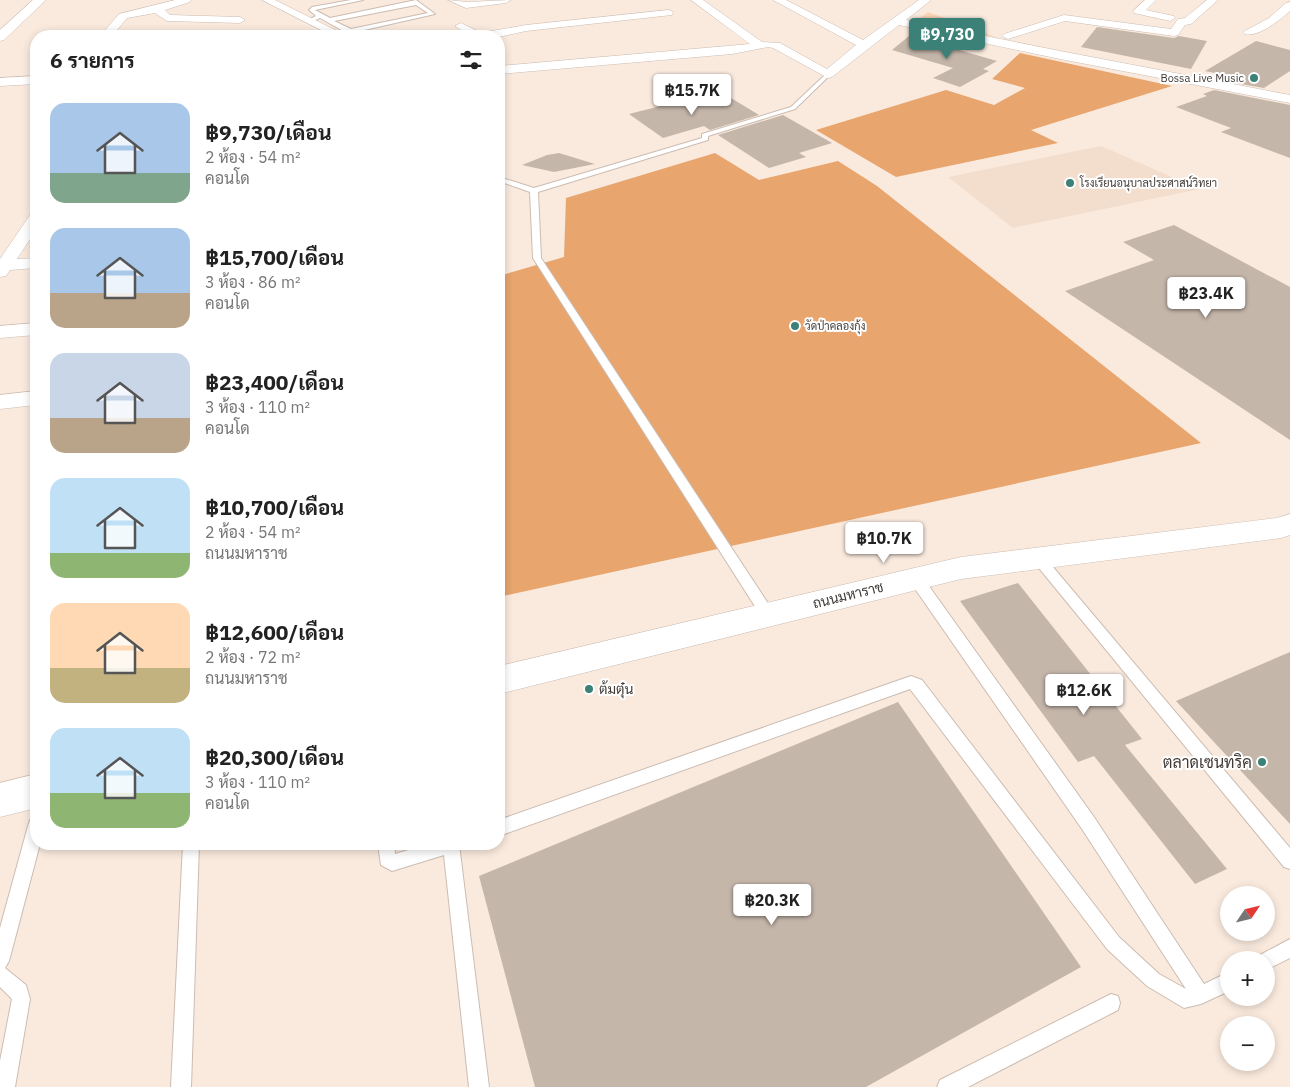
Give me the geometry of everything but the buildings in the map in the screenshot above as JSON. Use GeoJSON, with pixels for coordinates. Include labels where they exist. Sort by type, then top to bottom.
{"type":"FeatureCollection","features":[{"type":"Feature","properties":{"kind":"street"},"geometry":{"type":"LineString","coordinates":[[0,37],[6,26],[40,0]]}},
{"type":"Feature","properties":{"kind":"street"},"geometry":{"type":"LineString","coordinates":[[111,30],[123,16],[157,9],[186,0]]}},
{"type":"Feature","properties":{"kind":"street"},"geometry":{"type":"LineString","coordinates":[[268,0],[329,30]]}},
{"type":"Feature","properties":{"kind":"street"},"geometry":{"type":"LineString","coordinates":[[453,0],[466,5],[506,0]]}},
{"type":"Feature","properties":{"kind":"street"},"geometry":{"type":"LineString","coordinates":[[696,0],[759,45]]}},
{"type":"Feature","properties":{"kind":"street"},"geometry":{"type":"LineString","coordinates":[[778,0],[864,45]]}},
{"type":"Feature","properties":{"kind":"street"},"geometry":{"type":"LineString","coordinates":[[1150,0],[1138,11],[1187,22],[1213,0]]}},
{"type":"Feature","properties":{"kind":"street"},"geometry":{"type":"LineString","coordinates":[[505,69],[732,50],[759,45],[776,45],[828,74],[864,45],[924,3]]}},
{"type":"Feature","properties":{"kind":"street"},"geometry":{"type":"LineString","coordinates":[[1250,32],[1273,20],[1290,5]]}},
{"type":"Feature","properties":{"kind":"street"},"geometry":{"type":"LineString","coordinates":[[157,9],[167,18],[240,20]]}},
{"type":"Feature","properties":{"kind":"street"},"geometry":{"type":"LineString","coordinates":[[505,32],[526,28],[668,13]]}},
{"type":"Feature","properties":{"kind":"street"},"geometry":{"type":"LineString","coordinates":[[1008,36],[1064,18],[1174,33],[1182,21]]}},
{"type":"Feature","properties":{"kind":"street"},"geometry":{"type":"LineString","coordinates":[[897,21],[1060,56],[1290,98]]}},
{"type":"Feature","properties":{"kind":"street"},"geometry":{"type":"LineString","coordinates":[[461,26],[468,30]]}},
{"type":"Feature","properties":{"kind":"street"},"geometry":{"type":"LineString","coordinates":[[982,27],[1060,56]]}},
{"type":"Feature","properties":{"kind":"street"},"geometry":{"type":"LineString","coordinates":[[507,57],[522,68]]}},
{"type":"Feature","properties":{"kind":"street"},"geometry":{"type":"LineString","coordinates":[[0,82],[30,80]]}},
{"type":"Feature","properties":{"kind":"street"},"geometry":{"type":"LineString","coordinates":[[1,268],[30,227]]}},
{"type":"Feature","properties":{"kind":"street"},"geometry":{"type":"LineString","coordinates":[[1,268],[30,264]]}},
{"type":"Feature","properties":{"kind":"street"},"geometry":{"type":"LineString","coordinates":[[0,332],[30,330]]}},
{"type":"Feature","properties":{"kind":"street"},"geometry":{"type":"LineString","coordinates":[[0,402],[30,399]]}},
{"type":"Feature","properties":{"kind":"street","name":"ถนนมหาราช"},"geometry":{"type":"LineString","coordinates":[[505,679],[961,568],[1287,529]]}},
{"type":"Feature","properties":{"kind":"street"},"geometry":{"type":"LineString","coordinates":[[0,800],[30,793]]}},
{"type":"Feature","properties":{"kind":"lane"},"geometry":{"type":"LineString","coordinates":[[345,30],[320,16],[313,9],[360,0]]}},
{"type":"Feature","properties":{"kind":"lane"},"geometry":{"type":"LineString","coordinates":[[329,20],[415,2],[432,14],[356,30]]}},
{"type":"Feature","properties":{"kind":"lane"},"geometry":{"type":"LineString","coordinates":[[308,20],[320,16]]}},
{"type":"Feature","properties":{"kind":"lane"},"geometry":{"type":"LineString","coordinates":[[505,181],[534,190],[706,139],[704,135],[793,108],[828,74]]}},
{"type":"Feature","properties":{"kind":"lane"},"geometry":{"type":"LineString","coordinates":[[534,190],[537,258],[768,615]]}},
{"type":"Feature","properties":{"kind":"lane"},"geometry":{"type":"LineString","coordinates":[[1038,558],[1290,861]]}},
{"type":"Feature","properties":{"kind":"lane"},"geometry":{"type":"LineString","coordinates":[[916,578],[1088,823],[1201,995]]}},
{"type":"Feature","properties":{"kind":"lane"},"geometry":{"type":"LineString","coordinates":[[505,826],[911,682],[917,685],[1113,943],[1152,980],[1184,1000],[1201,995],[1220,985]]}},
{"type":"Feature","properties":{"kind":"lane"},"geometry":{"type":"LineString","coordinates":[[0,961],[30,848]]}},
{"type":"Feature","properties":{"kind":"lane"},"geometry":{"type":"LineString","coordinates":[[181,1087],[191,850]]}},
{"type":"Feature","properties":{"kind":"lane"},"geometry":{"type":"LineString","coordinates":[[386,850],[387,859],[392,863],[433,850]]}},
{"type":"Feature","properties":{"kind":"lane"},"geometry":{"type":"LineString","coordinates":[[453,850],[479,1087]]}},
{"type":"Feature","properties":{"kind":"lane"},"geometry":{"type":"LineString","coordinates":[[1275,956],[1290,948]]}},
{"type":"Feature","properties":{"kind":"lane"},"geometry":{"type":"LineString","coordinates":[[0,975],[19,992],[20,999],[5,1087]]}},
{"type":"Feature","properties":{"kind":"lane"},"geometry":{"type":"LineString","coordinates":[[947,1087],[1111,1003]]}},
{"type":"Feature","properties":{"kind":"shaded area"},"geometry":{"type":"Polygon","coordinates":[[[928,12],[996,37],[916,21],[928,12]]]}},
{"type":"Feature","properties":{"kind":"shaded area"},"geometry":{"type":"Polygon","coordinates":[[[1020,53],[1172,86],[1031,130],[1058,143],[896,177],[816,130],[946,90],[994,105],[1025,88],[992,79],[1020,53]]]}},
{"type":"Feature","properties":{"kind":"shaded area","name":"โรงเรียนอนุบาลประศาสน์วิทยา"},"geometry":{"type":"Polygon","coordinates":[[[1101,146],[1200,189],[1013,228],[948,177],[1101,146]]]}},
{"type":"Feature","properties":{"kind":"shaded area","name":"วัดป่าคลองกุ้ง"},"geometry":{"type":"Polygon","coordinates":[[[715,153],[759,180],[838,161],[877,186],[1201,443],[505,596],[505,274],[564,257],[566,198],[715,153]]]}},
{"type":"Feature","properties":{"kind":"place","name":"Bossa Live Music"},"geometry":{"type":"Point","coordinates":[1254,78]}},
{"type":"Feature","properties":{"kind":"place","name":"โรงเรียนอนุบาลประศาสน์วิทยา"},"geometry":{"type":"Point","coordinates":[1070,183]}},
{"type":"Feature","properties":{"kind":"place","name":"วัดป่าคลองกุ้ง"},"geometry":{"type":"Point","coordinates":[795,326]}},
{"type":"Feature","properties":{"kind":"place","name":"ต้มตุ๋น"},"geometry":{"type":"Point","coordinates":[589,689]}},
{"type":"Feature","properties":{"kind":"place","name":"ตลาดเซนทริค"},"geometry":{"type":"Point","coordinates":[1262,762]}}]}
